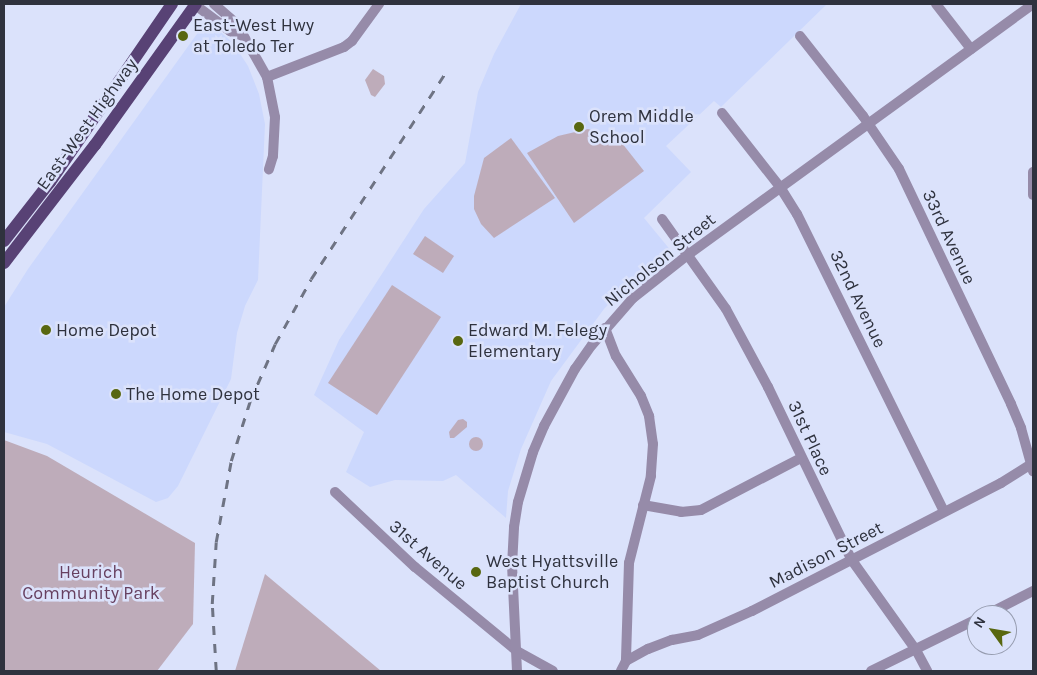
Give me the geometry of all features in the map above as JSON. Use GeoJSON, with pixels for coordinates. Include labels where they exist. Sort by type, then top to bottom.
{"type":"FeatureCollection","features":[{"type":"Feature","properties":{"kind":"main road","name":"East-West Highway"},"geometry":{"type":"LineString","coordinates":[[4,241],[50,182],[172,4]]}},
{"type":"Feature","properties":{"kind":"main road","name":"East-West Highway"},"geometry":{"type":"LineString","coordinates":[[4,263],[95,145],[196,4]]}},
{"type":"Feature","properties":{"kind":"street"},"geometry":{"type":"LineString","coordinates":[[196,4],[230,30],[243,36]]}},
{"type":"Feature","properties":{"kind":"street"},"geometry":{"type":"LineString","coordinates":[[214,4],[237,24],[267,77],[275,116],[273,156],[269,169]]}},
{"type":"Feature","properties":{"kind":"street"},"geometry":{"type":"LineString","coordinates":[[267,77],[344,47],[352,41],[379,4]]}},
{"type":"Feature","properties":{"kind":"street"},"geometry":{"type":"LineString","coordinates":[[936,4],[971,49]]}},
{"type":"Feature","properties":{"kind":"street","name":"Nicholson Street"},"geometry":{"type":"LineString","coordinates":[[518,671],[512,566],[514,527],[523,483],[533,452],[555,405],[587,350],[634,298],[689,254],[1033,4]]}},
{"type":"Feature","properties":{"kind":"street","name":"33rd Avenue"},"geometry":{"type":"LineString","coordinates":[[800,36],[891,155],[1011,404],[1032,466]]}},
{"type":"Feature","properties":{"kind":"street","name":"32nd Avenue"},"geometry":{"type":"LineString","coordinates":[[722,113],[780,187],[820,256],[944,512]]}},
{"type":"Feature","properties":{"kind":"street"},"geometry":{"type":"LineString","coordinates":[[1033,172],[1033,195]]}},
{"type":"Feature","properties":{"kind":"street","name":"31st Place"},"geometry":{"type":"LineString","coordinates":[[662,219],[689,254],[726,309],[768,387],[851,559],[916,650],[927,671]]}},
{"type":"Feature","properties":{"kind":"street"},"geometry":{"type":"LineString","coordinates":[[605,328],[616,356],[641,396],[652,432],[651,476],[627,574],[626,661],[621,671]]}},
{"type":"Feature","properties":{"kind":"street"},"geometry":{"type":"LineString","coordinates":[[643,505],[681,512],[701,510],[801,458]]}},
{"type":"Feature","properties":{"kind":"street","name":"Madison Street"},"geometry":{"type":"LineString","coordinates":[[626,661],[672,640],[698,635],[752,611],[1032,466]]}},
{"type":"Feature","properties":{"kind":"street","name":"31st Avenue"},"geometry":{"type":"LineString","coordinates":[[335,492],[415,567],[518,651],[554,671]]}},
{"type":"Feature","properties":{"kind":"street"},"geometry":{"type":"LineString","coordinates":[[1006,605],[1033,591]]}},
{"type":"Feature","properties":{"kind":"street"},"geometry":{"type":"LineString","coordinates":[[871,671],[967,624]]}},
{"type":"Feature","properties":{"kind":"shaded area"},"geometry":{"type":"Polygon","coordinates":[[[521,4],[827,4],[721,107],[714,101],[666,146],[691,172],[644,218],[672,252],[624,288],[604,309],[551,381],[521,449],[508,491],[506,518],[456,475],[443,481],[395,480],[370,487],[346,472],[364,432],[314,395],[339,340],[424,209],[465,163],[478,92],[494,54],[521,4]]]}},
{"type":"Feature","properties":{"kind":"shaded area"},"geometry":{"type":"Polygon","coordinates":[[[207,20],[233,43],[248,66],[259,94],[265,124],[258,280],[245,306],[237,333],[231,379],[178,486],[168,498],[156,502],[47,444],[4,432],[4,307],[28,269],[207,20]]]}},
{"type":"Feature","properties":{"kind":"green space"},"geometry":{"type":"Polygon","coordinates":[[[373,69],[384,76],[385,84],[375,97],[371,95],[365,80],[373,69]]]}},
{"type":"Feature","properties":{"kind":"green space"},"geometry":{"type":"Polygon","coordinates":[[[588,129],[618,138],[644,171],[574,223],[527,153],[558,136],[588,129]]]}},
{"type":"Feature","properties":{"kind":"green space"},"geometry":{"type":"Polygon","coordinates":[[[511,138],[555,198],[494,238],[481,224],[474,209],[474,196],[484,158],[511,138]]]}},
{"type":"Feature","properties":{"kind":"green space"},"geometry":{"type":"Polygon","coordinates":[[[425,236],[454,256],[443,273],[413,254],[425,236]]]}},
{"type":"Feature","properties":{"kind":"green space"},"geometry":{"type":"Polygon","coordinates":[[[392,285],[441,317],[377,415],[328,383],[392,285]]]}},
{"type":"Feature","properties":{"kind":"green space"},"geometry":{"type":"Polygon","coordinates":[[[463,419],[467,422],[467,427],[454,438],[450,438],[449,432],[458,420],[463,419]]]}},
{"type":"Feature","properties":{"kind":"green space"},"geometry":{"type":"Polygon","coordinates":[[[473,437],[479,437],[483,444],[479,451],[473,451],[469,447],[469,441],[473,437]]]}},
{"type":"Feature","properties":{"kind":"green space","name":"Heurich Community Park"},"geometry":{"type":"Polygon","coordinates":[[[4,440],[47,456],[195,543],[193,624],[157,671],[4,671],[4,440]]]}},
{"type":"Feature","properties":{"kind":"green space"},"geometry":{"type":"Polygon","coordinates":[[[265,574],[381,671],[235,671],[265,574]]]}},
{"type":"Feature","properties":{"kind":"railway"},"geometry":{"type":"LineString","coordinates":[[216,671],[212,604],[216,542],[231,461],[250,401],[275,344],[311,279],[447,70]]}},
{"type":"Feature","properties":{"kind":"place","name":"East-West Hwy at Toledo Ter"},"geometry":{"type":"Point","coordinates":[183,36]}},
{"type":"Feature","properties":{"kind":"place","name":"Orem Middle School"},"geometry":{"type":"Point","coordinates":[579,127]}},
{"type":"Feature","properties":{"kind":"place","name":"Home Depot"},"geometry":{"type":"Point","coordinates":[46,330]}},
{"type":"Feature","properties":{"kind":"place","name":"Edward M. Felegy Elementary"},"geometry":{"type":"Point","coordinates":[458,341]}},
{"type":"Feature","properties":{"kind":"place","name":"The Home Depot"},"geometry":{"type":"Point","coordinates":[116,394]}},
{"type":"Feature","properties":{"kind":"place","name":"West Hyattsville Baptist Church"},"geometry":{"type":"Point","coordinates":[476,572]}}]}
